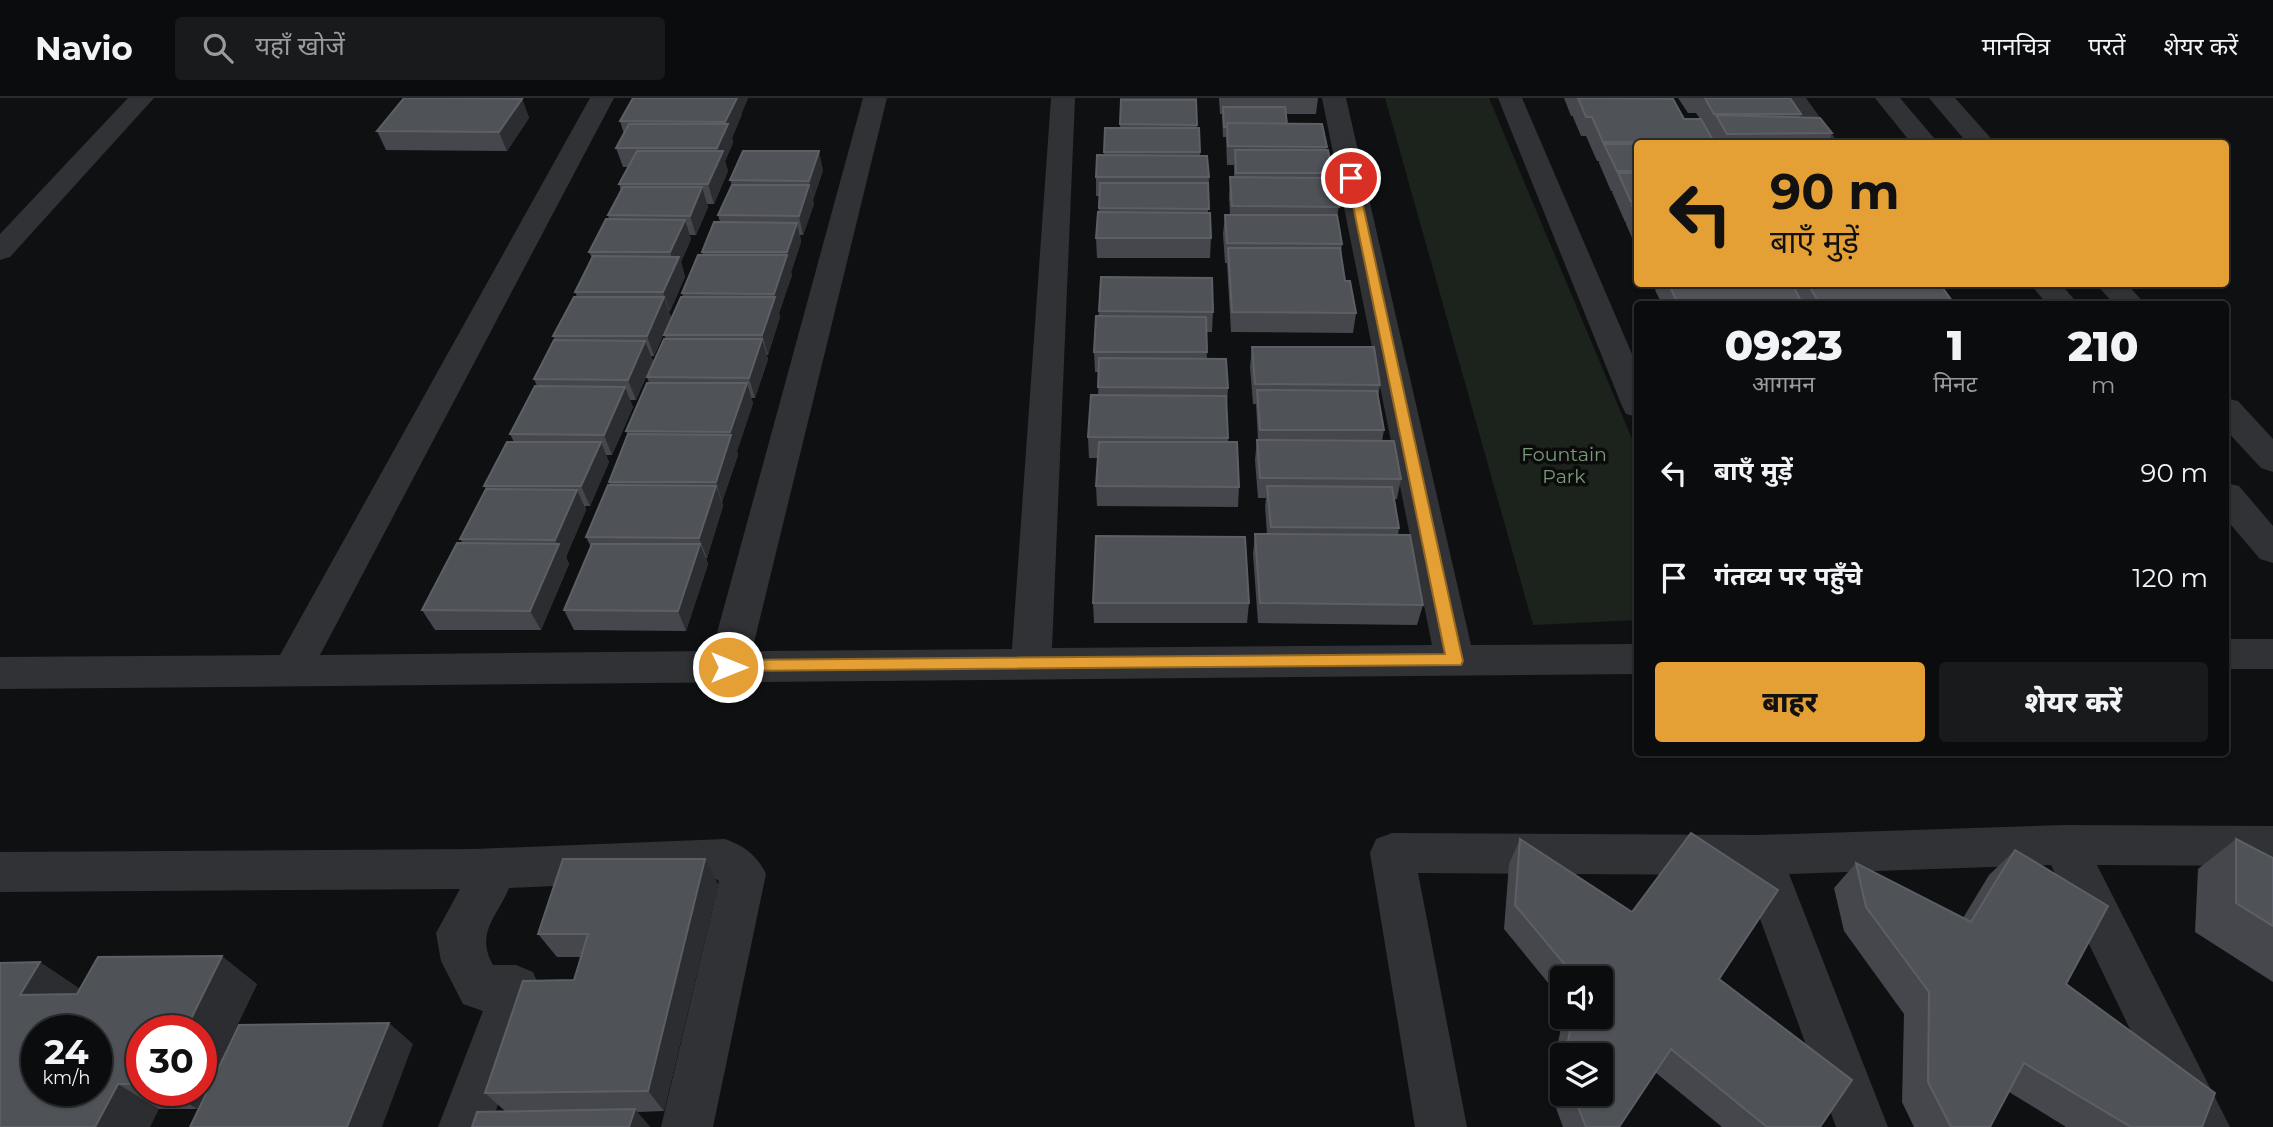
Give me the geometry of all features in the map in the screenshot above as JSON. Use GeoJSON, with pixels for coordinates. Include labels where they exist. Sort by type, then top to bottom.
{"type":"FeatureCollection","features":[{"type":"Feature","properties":{"kind":"street"},"geometry":{"type":"LineString","coordinates":[[0,251],[142,98]]}},
{"type":"Feature","properties":{"kind":"street"},"geometry":{"type":"LineString","coordinates":[[291,671],[603,98]]}},
{"type":"Feature","properties":{"kind":"street"},"geometry":{"type":"LineString","coordinates":[[728,667],[875,98]]}},
{"type":"Feature","properties":{"kind":"street"},"geometry":{"type":"LineString","coordinates":[[1031,664],[1063,98]]}},
{"type":"Feature","properties":{"kind":"street"},"geometry":{"type":"LineString","coordinates":[[1334,98],[1455,661]]}},
{"type":"Feature","properties":{"kind":"street"},"geometry":{"type":"LineString","coordinates":[[1510,98],[1634,396]]}},
{"type":"Feature","properties":{"kind":"street"},"geometry":{"type":"LineString","coordinates":[[1793,98],[1823,140]]}},
{"type":"Feature","properties":{"kind":"street"},"geometry":{"type":"LineString","coordinates":[[1887,98],[1923,140]]}},
{"type":"Feature","properties":{"kind":"street"},"geometry":{"type":"LineString","coordinates":[[1941,98],[1979,140]]}},
{"type":"Feature","properties":{"kind":"street"},"geometry":{"type":"LineString","coordinates":[[2048,287],[2060,301]]}},
{"type":"Feature","properties":{"kind":"street"},"geometry":{"type":"LineString","coordinates":[[2114,287],[2127,301]]}},
{"type":"Feature","properties":{"kind":"street"},"geometry":{"type":"LineString","coordinates":[[2229,412],[2273,460]]}},
{"type":"Feature","properties":{"kind":"street"},"geometry":{"type":"LineString","coordinates":[[2229,499],[2273,550]]}},
{"type":"Feature","properties":{"kind":"street"},"geometry":{"type":"LineString","coordinates":[[2229,654],[2273,654]]}},
{"type":"Feature","properties":{"kind":"street"},"geometry":{"type":"LineString","coordinates":[[0,673],[1634,659]]}},
{"type":"Feature","properties":{"kind":"street"},"geometry":{"type":"LineString","coordinates":[[2064,845],[2204,1127]]}},
{"type":"Feature","properties":{"kind":"street"},"geometry":{"type":"LineString","coordinates":[[1441,1127],[1392,853],[1759,855],[2064,845],[2273,846]]}},
{"type":"Feature","properties":{"kind":"street"},"geometry":{"type":"LineString","coordinates":[[1759,855],[1862,1127]]}},
{"type":"Feature","properties":{"kind":"street"},"geometry":{"type":"LineString","coordinates":[[0,872],[475,869],[725,859],[743,874],[687,1127]]}},
{"type":"Feature","properties":{"kind":"street"},"geometry":{"type":"LineString","coordinates":[[464,1127],[536,987],[480,988],[466,961],[460,933],[486,888],[475,869]]}},
{"type":"Feature","properties":{"kind":"green space","name":"Fountain Park"},"geometry":{"type":"Polygon","coordinates":[[[1385,98],[1489,98],[1634,443],[1634,620],[1533,625],[1385,98]]]}},
{"type":"Feature","properties":{"kind":"building"},"geometry":{"type":"Polygon","coordinates":[[[404,98],[522,99],[499,132],[377,131],[404,98]]]}},
{"type":"Feature","properties":{"kind":"building"},"geometry":{"type":"Polygon","coordinates":[[[633,98],[737,98],[725,122],[620,121],[633,98]]]}},
{"type":"Feature","properties":{"kind":"building"},"geometry":{"type":"Polygon","coordinates":[[[1578,98],[1673,99],[1684,119],[1701,119],[1713,140],[1603,142],[1592,117],[1586,117],[1578,98]]]}},
{"type":"Feature","properties":{"kind":"building"},"geometry":{"type":"Polygon","coordinates":[[[1705,98],[1790,98],[1801,114],[1714,114],[1705,98]]]}},
{"type":"Feature","properties":{"kind":"building"},"geometry":{"type":"Polygon","coordinates":[[[1121,100],[1196,100],[1197,125],[1120,124],[1121,100]]]}},
{"type":"Feature","properties":{"kind":"building"},"geometry":{"type":"Polygon","coordinates":[[[1223,107],[1285,107],[1287,124],[1227,123],[1227,127],[1224,127],[1223,107]]]}},
{"type":"Feature","properties":{"kind":"building"},"geometry":{"type":"Polygon","coordinates":[[[1716,115],[1820,118],[1832,133],[1727,134],[1716,115]]]}},
{"type":"Feature","properties":{"kind":"building"},"geometry":{"type":"Polygon","coordinates":[[[1227,123],[1322,124],[1327,147],[1228,146],[1227,123]]]}},
{"type":"Feature","properties":{"kind":"building"},"geometry":{"type":"Polygon","coordinates":[[[629,124],[728,124],[717,148],[616,148],[629,124]]]}},
{"type":"Feature","properties":{"kind":"building"},"geometry":{"type":"Polygon","coordinates":[[[1105,128],[1199,128],[1200,152],[1104,152],[1105,128]]]}},
{"type":"Feature","properties":{"kind":"building"},"geometry":{"type":"Polygon","coordinates":[[[1604,144],[1634,144],[1634,171],[1617,171],[1604,144]]]}},
{"type":"Feature","properties":{"kind":"building"},"geometry":{"type":"Polygon","coordinates":[[[1235,150],[1328,150],[1332,173],[1236,173],[1235,150]]]}},
{"type":"Feature","properties":{"kind":"building"},"geometry":{"type":"Polygon","coordinates":[[[637,151],[723,151],[708,184],[619,184],[637,151]]]}},
{"type":"Feature","properties":{"kind":"building"},"geometry":{"type":"Polygon","coordinates":[[[743,151],[819,151],[809,181],[730,180],[743,151]]]}},
{"type":"Feature","properties":{"kind":"building"},"geometry":{"type":"Polygon","coordinates":[[[1097,155],[1207,156],[1209,177],[1096,177],[1097,155]]]}},
{"type":"Feature","properties":{"kind":"building"},"geometry":{"type":"Polygon","coordinates":[[[1618,173],[1634,173],[1634,202],[1631,202],[1618,173]]]}},
{"type":"Feature","properties":{"kind":"building"},"geometry":{"type":"Polygon","coordinates":[[[1230,177],[1334,178],[1339,207],[1232,206],[1230,177]]]}},
{"type":"Feature","properties":{"kind":"building"},"geometry":{"type":"Polygon","coordinates":[[[1100,183],[1208,183],[1209,209],[1099,208],[1100,183]]]}},
{"type":"Feature","properties":{"kind":"building"},"geometry":{"type":"Polygon","coordinates":[[[732,185],[809,185],[799,216],[718,215],[732,185]]]}},
{"type":"Feature","properties":{"kind":"building"},"geometry":{"type":"Polygon","coordinates":[[[623,187],[702,187],[690,216],[608,215],[623,187]]]}},
{"type":"Feature","properties":{"kind":"building"},"geometry":{"type":"Polygon","coordinates":[[[1098,212],[1210,213],[1211,238],[1096,238],[1098,212]]]}},
{"type":"Feature","properties":{"kind":"building"},"geometry":{"type":"Polygon","coordinates":[[[1225,215],[1337,215],[1342,244],[1227,243],[1225,215]]]}},
{"type":"Feature","properties":{"kind":"building"},"geometry":{"type":"Polygon","coordinates":[[[606,219],[685,220],[670,252],[589,252],[606,219]]]}},
{"type":"Feature","properties":{"kind":"building"},"geometry":{"type":"Polygon","coordinates":[[[714,222],[797,223],[787,252],[702,252],[714,222]]]}},
{"type":"Feature","properties":{"kind":"building"},"geometry":{"type":"Polygon","coordinates":[[[1228,248],[1340,248],[1345,281],[1350,281],[1356,313],[1232,312],[1228,248]]]}},
{"type":"Feature","properties":{"kind":"building"},"geometry":{"type":"Polygon","coordinates":[[[698,255],[787,255],[774,294],[682,293],[698,255]]]}},
{"type":"Feature","properties":{"kind":"building"},"geometry":{"type":"Polygon","coordinates":[[[593,256],[679,257],[663,292],[575,292],[593,256]]]}},
{"type":"Feature","properties":{"kind":"building"},"geometry":{"type":"Polygon","coordinates":[[[1101,277],[1212,278],[1213,312],[1099,311],[1101,277]]]}},
{"type":"Feature","properties":{"kind":"building"},"geometry":{"type":"Polygon","coordinates":[[[1670,287],[1794,287],[1801,301],[1676,300],[1670,287]]]}},
{"type":"Feature","properties":{"kind":"building"},"geometry":{"type":"Polygon","coordinates":[[[1810,287],[1942,287],[1952,301],[1818,301],[1810,287]]]}},
{"type":"Feature","properties":{"kind":"building"},"geometry":{"type":"Polygon","coordinates":[[[574,297],[664,297],[647,336],[553,336],[574,297]]]}},
{"type":"Feature","properties":{"kind":"building"},"geometry":{"type":"Polygon","coordinates":[[[681,297],[775,297],[762,335],[664,335],[681,297]]]}},
{"type":"Feature","properties":{"kind":"building"},"geometry":{"type":"Polygon","coordinates":[[[1096,316],[1206,317],[1207,352],[1094,352],[1096,316]]]}},
{"type":"Feature","properties":{"kind":"building"},"geometry":{"type":"Polygon","coordinates":[[[664,339],[762,339],[749,378],[647,377],[664,339]]]}},
{"type":"Feature","properties":{"kind":"building"},"geometry":{"type":"Polygon","coordinates":[[[554,340],[645,341],[628,380],[534,379],[554,340]]]}},
{"type":"Feature","properties":{"kind":"building"},"geometry":{"type":"Polygon","coordinates":[[[1252,347],[1374,347],[1380,385],[1255,384],[1252,347]]]}},
{"type":"Feature","properties":{"kind":"building"},"geometry":{"type":"Polygon","coordinates":[[[1099,358],[1226,359],[1228,388],[1098,387],[1099,358]]]}},
{"type":"Feature","properties":{"kind":"building"},"geometry":{"type":"Polygon","coordinates":[[[647,383],[747,383],[730,432],[626,431],[647,383]]]}},
{"type":"Feature","properties":{"kind":"building"},"geometry":{"type":"Polygon","coordinates":[[[535,386],[625,387],[604,435],[510,434],[535,386]]]}},
{"type":"Feature","properties":{"kind":"building"},"geometry":{"type":"Polygon","coordinates":[[[1257,390],[1377,391],[1384,430],[1260,430],[1257,390]]]}},
{"type":"Feature","properties":{"kind":"building"},"geometry":{"type":"Polygon","coordinates":[[[1091,395],[1226,396],[1228,438],[1088,437],[1091,395]]]}},
{"type":"Feature","properties":{"kind":"building"},"geometry":{"type":"Polygon","coordinates":[[[628,434],[731,435],[716,482],[609,482],[628,434]]]}},
{"type":"Feature","properties":{"kind":"building"},"geometry":{"type":"Polygon","coordinates":[[[1257,440],[1394,441],[1401,479],[1260,478],[1257,440]]]}},
{"type":"Feature","properties":{"kind":"building"},"geometry":{"type":"Polygon","coordinates":[[[507,442],[601,442],[581,486],[484,486],[507,442]]]}},
{"type":"Feature","properties":{"kind":"building"},"geometry":{"type":"Polygon","coordinates":[[[1099,442],[1237,442],[1239,487],[1096,486],[1099,442]]]}},
{"type":"Feature","properties":{"kind":"building"},"geometry":{"type":"Polygon","coordinates":[[[608,485],[716,486],[699,538],[586,537],[608,485]]]}},
{"type":"Feature","properties":{"kind":"building"},"geometry":{"type":"Polygon","coordinates":[[[1267,486],[1392,487],[1399,528],[1271,527],[1267,486]]]}},
{"type":"Feature","properties":{"kind":"building"},"geometry":{"type":"Polygon","coordinates":[[[486,489],[577,490],[555,540],[460,539],[486,489]]]}},
{"type":"Feature","properties":{"kind":"building"},"geometry":{"type":"Polygon","coordinates":[[[1255,534],[1410,535],[1423,605],[1260,603],[1255,534]]]}},
{"type":"Feature","properties":{"kind":"building"},"geometry":{"type":"Polygon","coordinates":[[[1096,536],[1245,537],[1249,603],[1093,603],[1096,536]]]}},
{"type":"Feature","properties":{"kind":"building"},"geometry":{"type":"Polygon","coordinates":[[[457,543],[559,544],[530,611],[422,610],[457,543]]]}},
{"type":"Feature","properties":{"kind":"building"},"geometry":{"type":"Polygon","coordinates":[[[592,544],[700,544],[678,611],[564,610],[592,544]]]}},
{"type":"Feature","properties":{"kind":"building"},"geometry":{"type":"Polygon","coordinates":[[[1691,833],[1778,890],[1719,979],[1852,1080],[1820,1127],[1767,1127],[1671,1049],[1619,1127],[1586,1127],[1578,1106],[1613,1106],[1613,1043],[1568,1043],[1570,1029],[1613,1029],[1613,966],[1566,966],[1515,905],[1520,839],[1632,912],[1691,833]]]}},
{"type":"Feature","properties":{"kind":"building"},"geometry":{"type":"Polygon","coordinates":[[[2236,839],[2273,858],[2273,926],[2236,903],[2236,839]]]}},
{"type":"Feature","properties":{"kind":"building"},"geometry":{"type":"Polygon","coordinates":[[[2015,850],[2108,906],[2066,984],[2215,1093],[2202,1127],[2131,1127],[2024,1063],[1990,1127],[1951,1127],[1928,1082],[1929,992],[1866,907],[1856,863],[1971,922],[2015,850]]]}},
{"type":"Feature","properties":{"kind":"building"},"geometry":{"type":"Polygon","coordinates":[[[563,859],[705,859],[648,1091],[485,1093],[523,981],[574,980],[588,934],[538,934],[563,859]]]}},
{"type":"Feature","properties":{"kind":"building"},"geometry":{"type":"Polygon","coordinates":[[[222,956],[193,1015],[126,1015],[126,1084],[118,1084],[112,1095],[112,1015],[21,1015],[21,1106],[106,1106],[95,1127],[0,1127],[0,963],[40,962],[20,995],[77,994],[98,957],[222,956]]]}},
{"type":"Feature","properties":{"kind":"building"},"geometry":{"type":"Polygon","coordinates":[[[389,1023],[347,1127],[190,1127],[200,1106],[217,1106],[217,1071],[239,1025],[389,1023]]]}},
{"type":"Feature","properties":{"kind":"building"},"geometry":{"type":"Polygon","coordinates":[[[635,1109],[629,1127],[472,1127],[477,1112],[635,1109]]]}},
{"type":"Feature","properties":{"kind":"route"},"geometry":{"type":"LineString","coordinates":[[728,667],[1455,661],[1351,178]]}}]}
